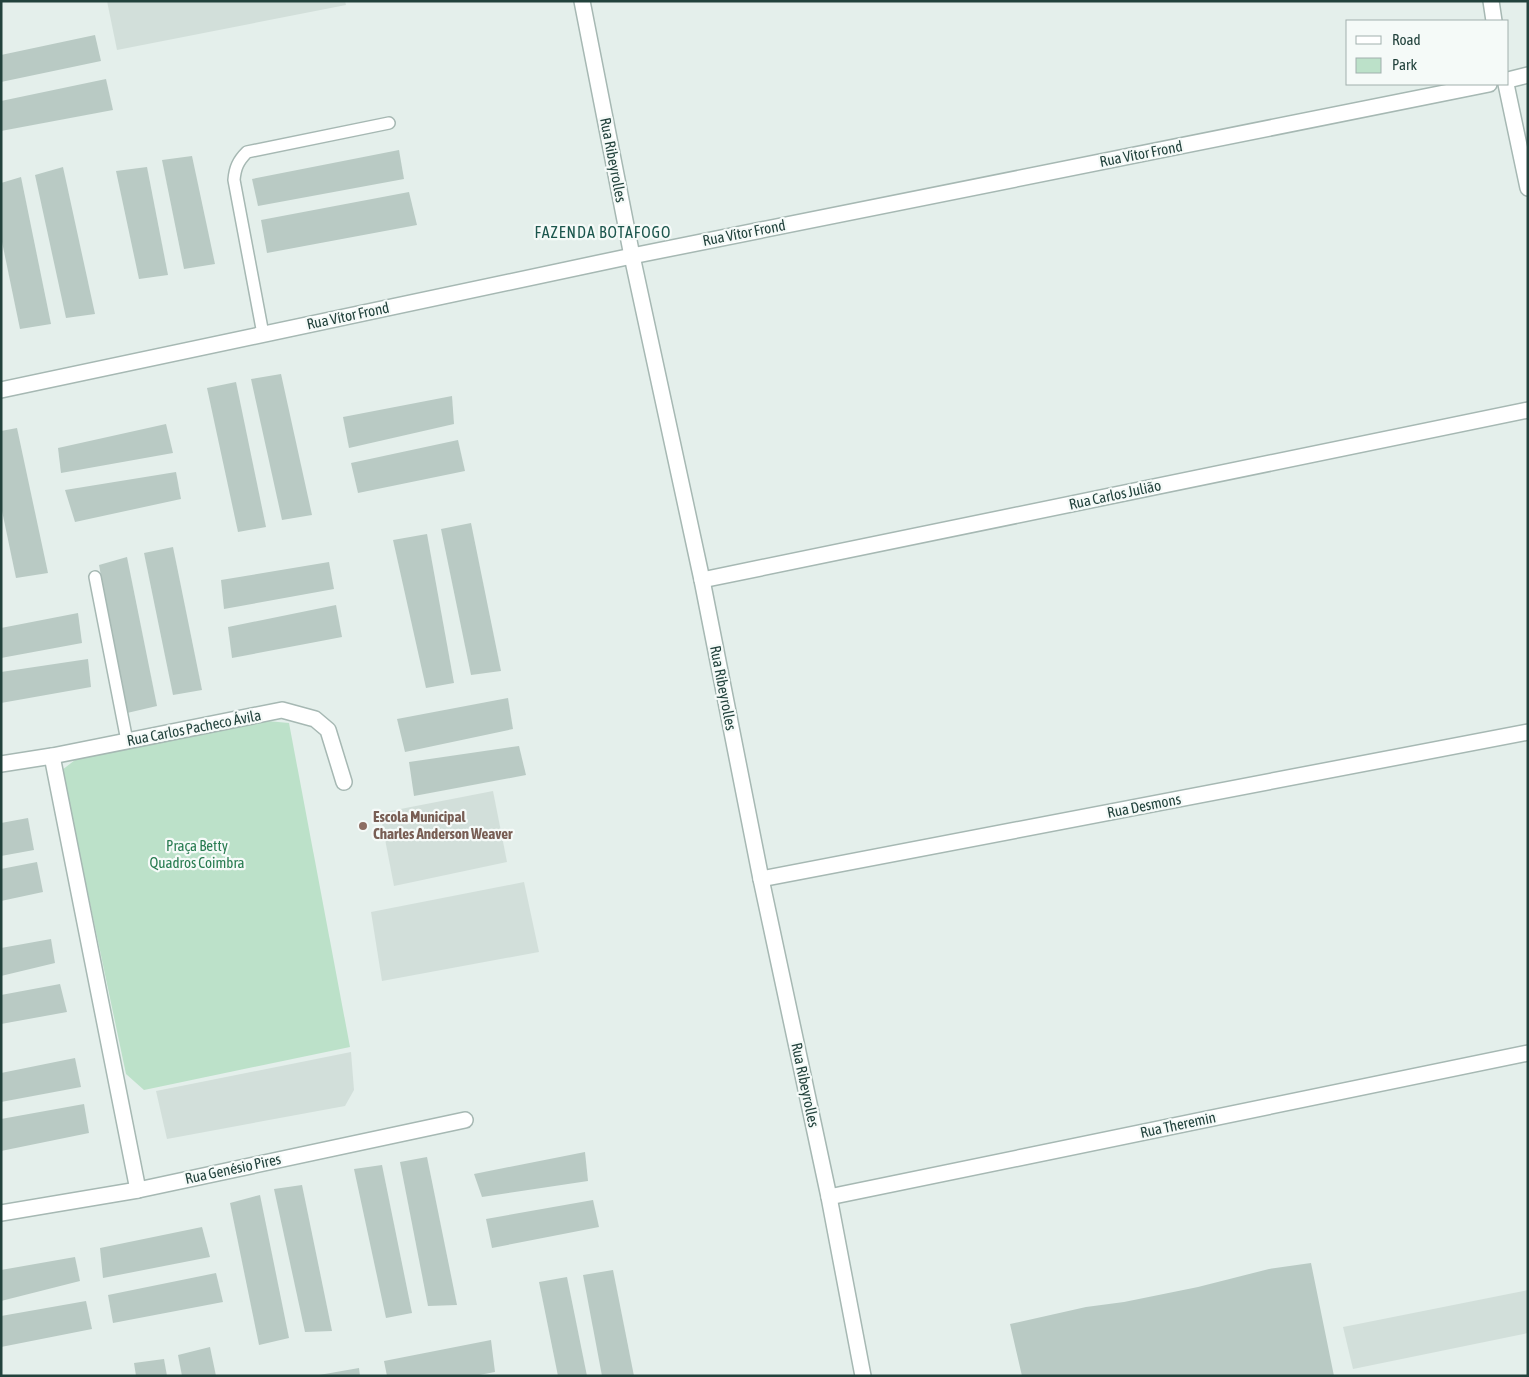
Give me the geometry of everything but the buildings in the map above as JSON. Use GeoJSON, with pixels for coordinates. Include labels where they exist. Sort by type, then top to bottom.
{"type":"FeatureCollection","features":[{"type":"Feature","properties":{"kind":"street","name":"Rua Ribeyrolles"},"geometry":{"type":"LineString","coordinates":[[582,1],[632,256],[702,580],[761,879],[829,1197],[863,1376]]}},
{"type":"Feature","properties":{"kind":"street"},"geometry":{"type":"LineString","coordinates":[[1490,1],[1494,20]]}},
{"type":"Feature","properties":{"kind":"street"},"geometry":{"type":"LineString","coordinates":[[1509,80],[1528,75]]}},
{"type":"Feature","properties":{"kind":"street","name":"Rua Vítor Frond"},"geometry":{"type":"LineString","coordinates":[[1,390],[632,256],[1484,85]]}},
{"type":"Feature","properties":{"kind":"street"},"geometry":{"type":"LineString","coordinates":[[1506,85],[1528,188]]}},
{"type":"Feature","properties":{"kind":"street","name":"Rua Carlos Julião"},"geometry":{"type":"LineString","coordinates":[[702,580],[1528,410]]}},
{"type":"Feature","properties":{"kind":"street","name":"Rua Carlos Pacheco Ávila"},"geometry":{"type":"LineString","coordinates":[[1,764],[52,756],[282,710],[315,719],[328,730],[344,782]]}},
{"type":"Feature","properties":{"kind":"street","name":"Rua Desmons"},"geometry":{"type":"LineString","coordinates":[[761,879],[1528,732]]}},
{"type":"Feature","properties":{"kind":"street"},"geometry":{"type":"LineString","coordinates":[[52,756],[138,1190]]}},
{"type":"Feature","properties":{"kind":"street","name":"Rua Theremin"},"geometry":{"type":"LineString","coordinates":[[829,1197],[1528,1053]]}},
{"type":"Feature","properties":{"kind":"street","name":"Rua Genésio Pires"},"geometry":{"type":"LineString","coordinates":[[1,1213],[138,1190],[465,1120]]}},
{"type":"Feature","properties":{"kind":"lane"},"geometry":{"type":"LineString","coordinates":[[262,334],[234,180],[239,160],[247,152],[389,123]]}},
{"type":"Feature","properties":{"kind":"lane"},"geometry":{"type":"LineString","coordinates":[[96,577],[127,741]]}},
{"type":"Feature","properties":{"kind":"shaded area"},"geometry":{"type":"Polygon","coordinates":[[[107,1],[345,1],[346,5],[117,50],[107,1]]]}},
{"type":"Feature","properties":{"kind":"shaded area"},"geometry":{"type":"Polygon","coordinates":[[[493,791],[507,862],[394,886],[380,813],[493,791]]]}},
{"type":"Feature","properties":{"kind":"shaded area"},"geometry":{"type":"Polygon","coordinates":[[[524,882],[539,952],[382,981],[371,912],[524,882]]]}},
{"type":"Feature","properties":{"kind":"shaded area"},"geometry":{"type":"Polygon","coordinates":[[[351,1052],[354,1090],[345,1106],[167,1139],[156,1091],[351,1052]]]}},
{"type":"Feature","properties":{"kind":"shaded area"},"geometry":{"type":"Polygon","coordinates":[[[1528,1290],[1528,1333],[1353,1369],[1343,1327],[1528,1290]]]}},
{"type":"Feature","properties":{"kind":"green space","name":"Praça Betty Quadros Coimbra"},"geometry":{"type":"Polygon","coordinates":[[[267,721],[289,723],[350,1047],[144,1090],[126,1074],[62,770],[79,757],[267,721]]]}},
{"type":"Feature","properties":{"kind":"place","name":"Escola Municipal Charles Anderson Weaver"},"geometry":{"type":"Point","coordinates":[363,826]}},
{"type":"Feature","properties":{"kind":"district","name":"FAZENDA BOTAFOGO"},"geometry":{"type":"Point","coordinates":[603,232]}}]}
